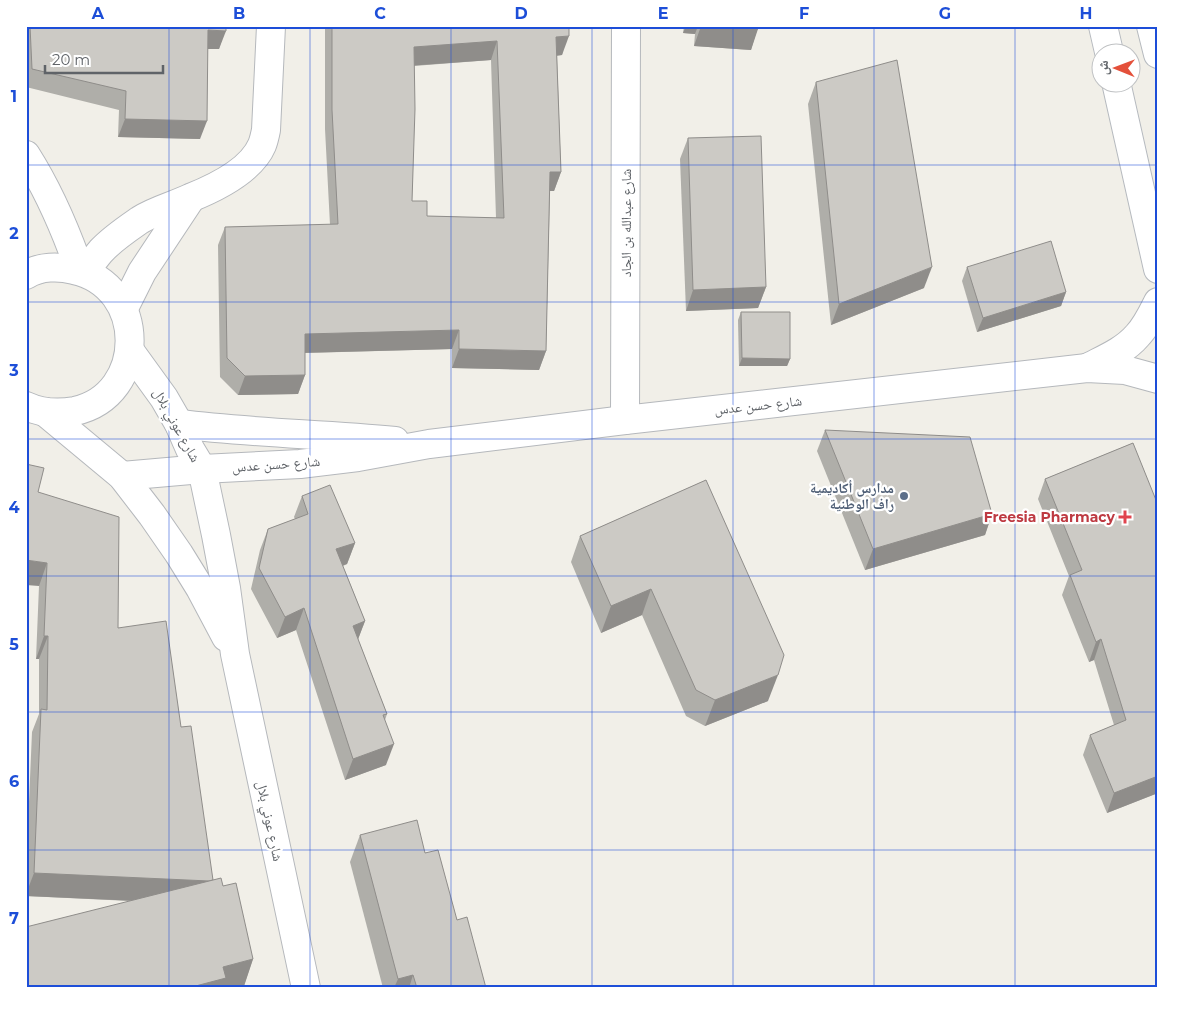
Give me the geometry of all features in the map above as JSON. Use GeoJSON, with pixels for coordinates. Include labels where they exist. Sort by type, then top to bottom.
{"type":"FeatureCollection","features":[{"type":"Feature","properties":{"kind":"street"},"geometry":{"type":"LineString","coordinates":[[82,272],[111,242],[141,220],[191,198],[238,173],[254,158],[262,145],[266,130],[271,26]]}},
{"type":"Feature","properties":{"kind":"street","name":"شارع عبدالله بن الجاد"},"geometry":{"type":"LineString","coordinates":[[625,420],[626,26]]}},
{"type":"Feature","properties":{"kind":"street"},"geometry":{"type":"LineString","coordinates":[[1103,26],[1107,42]]}},
{"type":"Feature","properties":{"kind":"street"},"geometry":{"type":"LineString","coordinates":[[1151,26],[1158,54]]}},
{"type":"Feature","properties":{"kind":"street"},"geometry":{"type":"LineString","coordinates":[[1118,92],[1158,269]]}},
{"type":"Feature","properties":{"kind":"street"},"geometry":{"type":"LineString","coordinates":[[26,155],[44,185],[82,272]]}},
{"type":"Feature","properties":{"kind":"street"},"geometry":{"type":"LineString","coordinates":[[124,308],[142,272],[191,198]]}},
{"type":"Feature","properties":{"kind":"street"},"geometry":{"type":"LineString","coordinates":[[26,275],[30,272],[47,268],[64,267],[82,272],[101,282],[116,296],[124,308],[130,332],[130,351],[125,370],[115,386],[101,400],[84,409],[64,413],[36,409]]}},
{"type":"Feature","properties":{"kind":"street","name":"شارع حسن عدس"},"geometry":{"type":"LineString","coordinates":[[1086,368],[1120,350],[1137,337],[1158,302]]}},
{"type":"Feature","properties":{"kind":"street","name":"شارع عوني بلال"},"geometry":{"type":"LineString","coordinates":[[130,351],[164,398],[202,470],[226,588],[235,654],[306,988]]}},
{"type":"Feature","properties":{"kind":"street","name":"شارع حسن عدس"},"geometry":{"type":"LineString","coordinates":[[122,476],[300,464],[429,444],[625,420],[1086,368],[1125,370],[1158,379]]}},
{"type":"Feature","properties":{"kind":"street","name":"شارع عوني بلال"},"geometry":{"type":"LineString","coordinates":[[36,409],[122,476],[179,554],[200,588],[235,654]]}},
{"type":"Feature","properties":{"kind":"street","name":"شارع حسن عدس"},"geometry":{"type":"LineString","coordinates":[[179,424],[247,431],[344,436],[429,444]]}},
{"type":"Feature","properties":{"kind":"building"},"geometry":{"type":"Polygon","coordinates":[[[30,26],[226,26],[226,31],[208,30],[207,121],[125,119],[126,91],[32,69],[30,26]]]}},
{"type":"Feature","properties":{"kind":"building"},"geometry":{"type":"Polygon","coordinates":[[[332,26],[569,26],[569,36],[556,37],[561,172],[550,172],[546,351],[459,349],[459,330],[305,334],[305,375],[245,376],[227,358],[225,227],[338,224],[332,110],[332,26]],[[497,41],[414,47],[415,109],[412,201],[427,201],[427,216],[504,218],[497,41]]]}},
{"type":"Feature","properties":{"kind":"building"},"geometry":{"type":"Polygon","coordinates":[[[722,26],[758,26],[758,29],[722,26]]]}},
{"type":"Feature","properties":{"kind":"building"},"geometry":{"type":"Polygon","coordinates":[[[897,60],[932,267],[839,304],[816,82],[897,60]]]}},
{"type":"Feature","properties":{"kind":"building"},"geometry":{"type":"Polygon","coordinates":[[[761,136],[766,287],[693,290],[688,138],[761,136]]]}},
{"type":"Feature","properties":{"kind":"building"},"geometry":{"type":"Polygon","coordinates":[[[1051,241],[1066,292],[983,318],[967,267],[1051,241]]]}},
{"type":"Feature","properties":{"kind":"building"},"geometry":{"type":"Polygon","coordinates":[[[741,312],[790,312],[790,359],[742,358],[741,312]]]}},
{"type":"Feature","properties":{"kind":"building","name":"مدارس أكاديمية راف الوطنية"},"geometry":{"type":"Polygon","coordinates":[[[825,430],[970,437],[992,514],[873,549],[825,430]]]}},
{"type":"Feature","properties":{"kind":"building"},"geometry":{"type":"Polygon","coordinates":[[[1133,443],[1158,505],[1158,776],[1114,793],[1090,735],[1126,720],[1101,639],[1096,642],[1070,575],[1082,570],[1045,479],[1133,443]]]}},
{"type":"Feature","properties":{"kind":"building"},"geometry":{"type":"Polygon","coordinates":[[[26,464],[44,468],[38,492],[119,517],[118,628],[166,621],[181,727],[191,726],[213,880],[34,873],[41,709],[47,710],[48,636],[44,636],[47,563],[26,560],[26,464]]]}},
{"type":"Feature","properties":{"kind":"building"},"geometry":{"type":"Polygon","coordinates":[[[706,480],[784,655],[778,675],[715,700],[696,690],[651,589],[611,606],[580,536],[706,480]]]}},
{"type":"Feature","properties":{"kind":"building"},"geometry":{"type":"Polygon","coordinates":[[[330,485],[355,543],[336,549],[365,621],[353,626],[387,714],[383,715],[394,744],[353,759],[304,608],[285,617],[259,568],[268,529],[308,514],[302,496],[330,485]]]}},
{"type":"Feature","properties":{"kind":"building"},"geometry":{"type":"Polygon","coordinates":[[[417,820],[425,853],[438,850],[457,920],[467,917],[486,988],[417,988],[413,975],[398,979],[360,835],[417,820]]]}},
{"type":"Feature","properties":{"kind":"building"},"geometry":{"type":"Polygon","coordinates":[[[221,878],[223,886],[236,883],[253,959],[223,967],[226,978],[188,988],[26,988],[26,927],[221,878]]]}},
{"type":"Feature","properties":{"kind":"place","name":"مدارس أكاديمية راف الوطنية"},"geometry":{"type":"Point","coordinates":[904,496]}},
{"type":"Feature","properties":{"kind":"place","name":"Freesia Pharmacy"},"geometry":{"type":"Point","coordinates":[1125,517]}}]}
